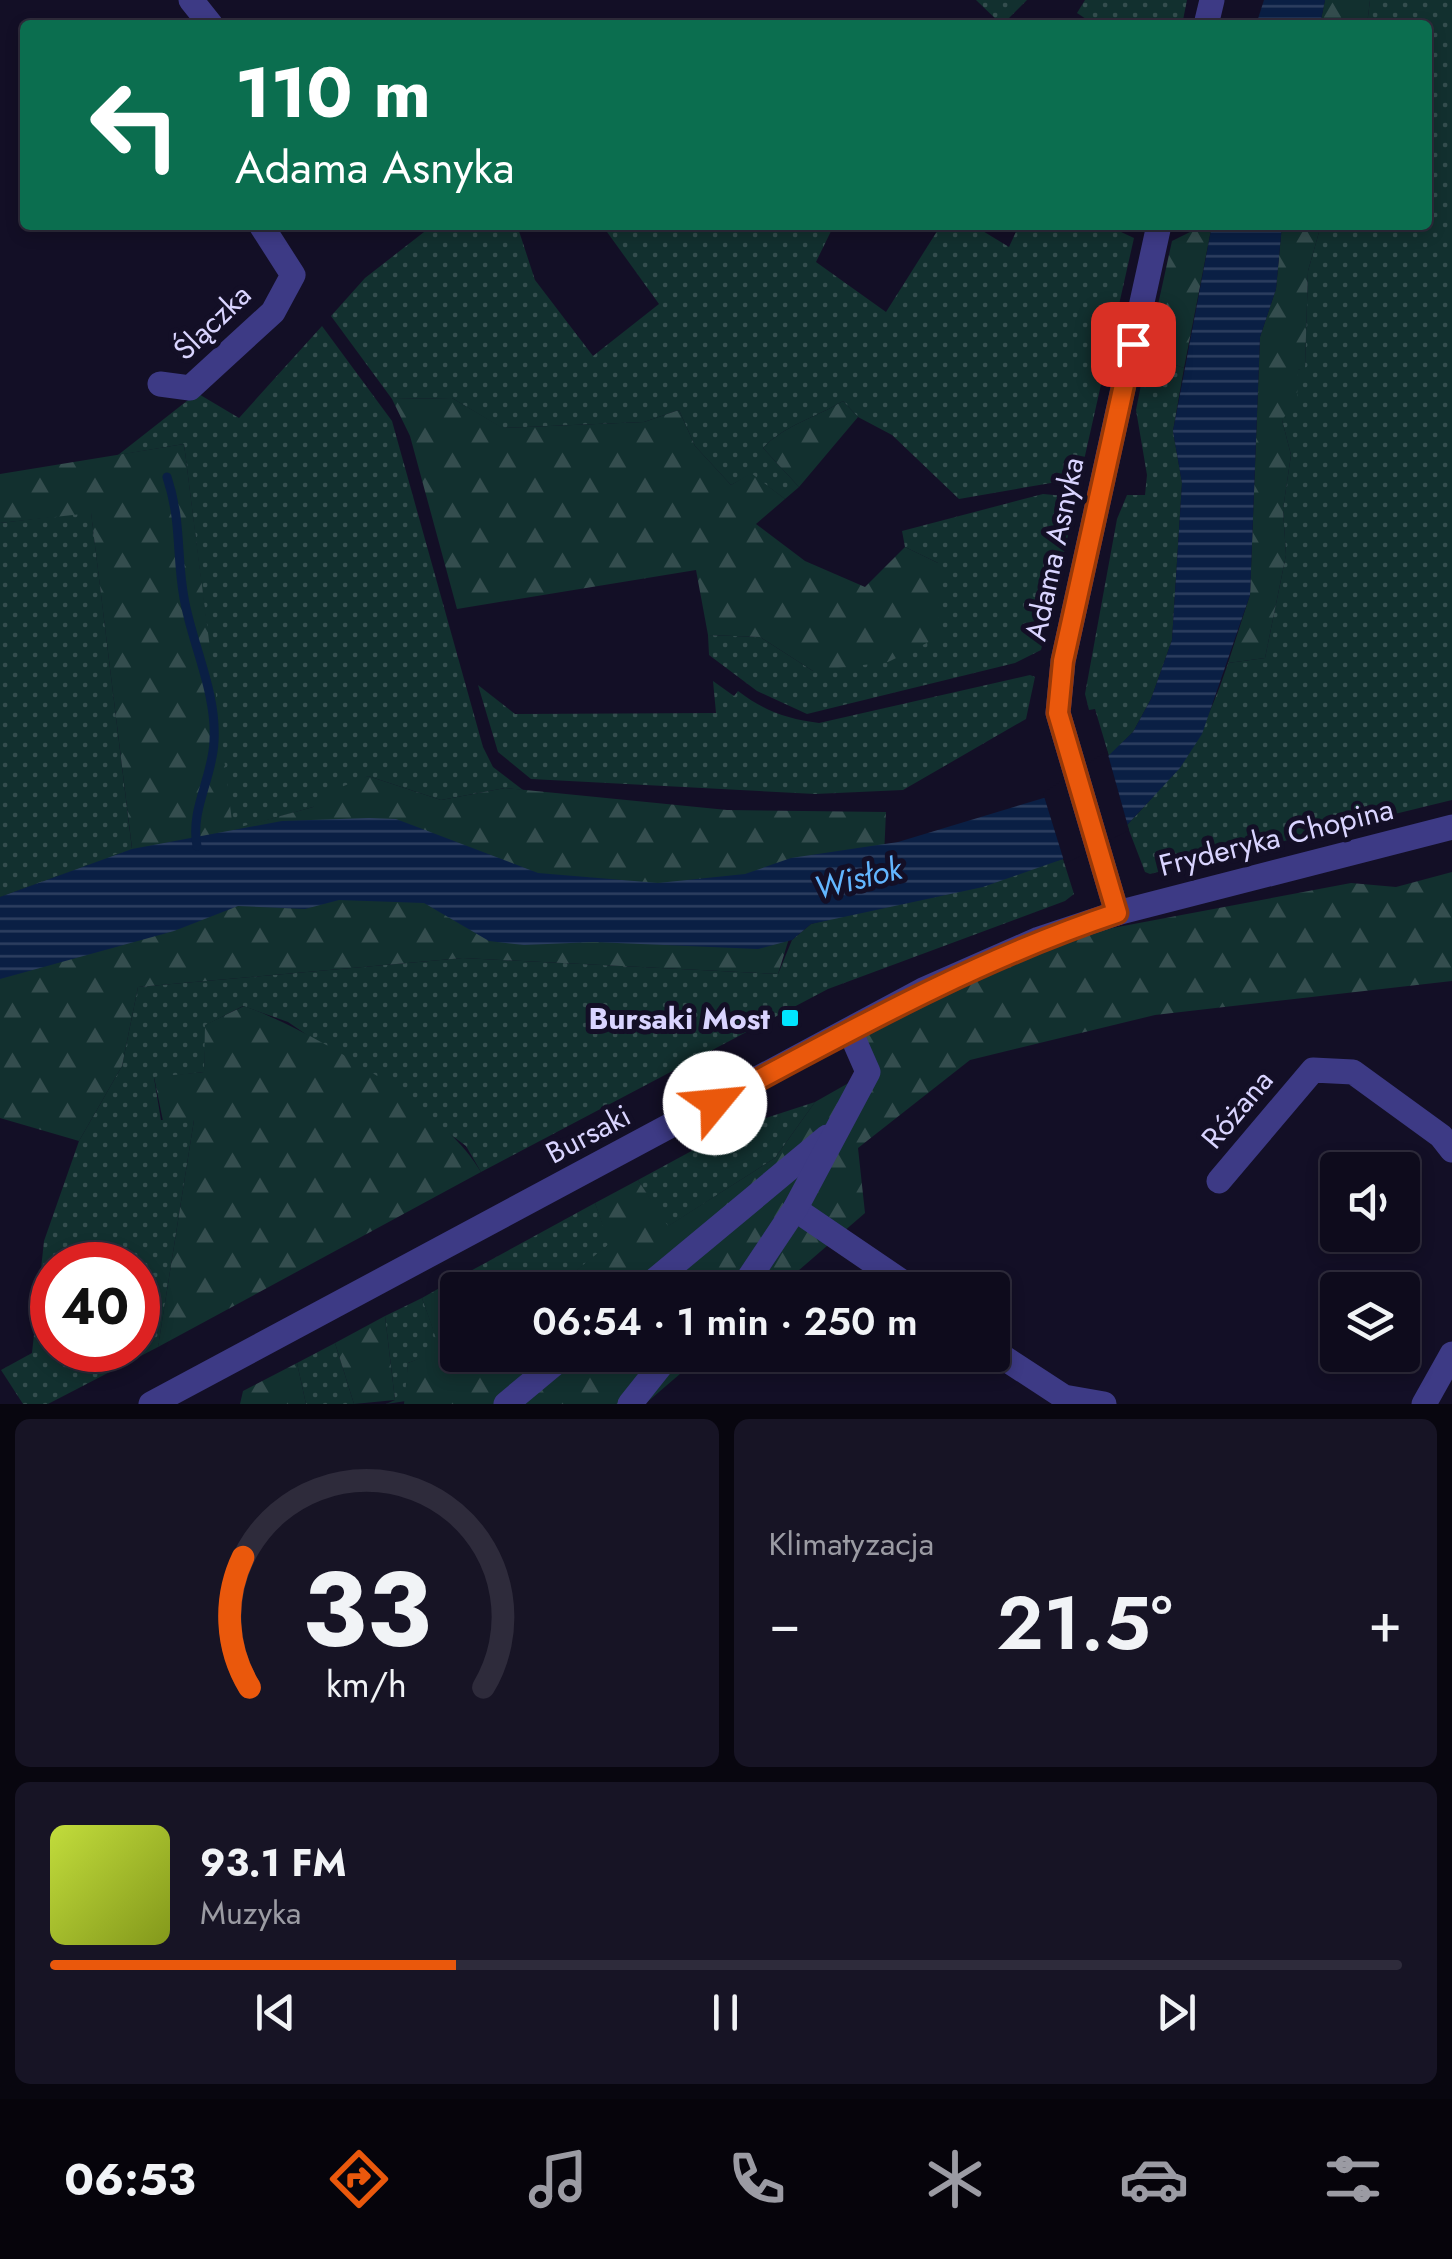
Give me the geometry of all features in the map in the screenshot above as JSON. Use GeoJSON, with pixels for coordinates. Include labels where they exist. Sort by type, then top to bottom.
{"type":"FeatureCollection","features":[{"type":"Feature","properties":{"kind":"street"},"geometry":{"type":"LineString","coordinates":[[191,0],[207,20]]}},
{"type":"Feature","properties":{"kind":"street","name":"Ślączka"},"geometry":{"type":"LineString","coordinates":[[160,384],[190,388],[273,312],[294,275],[264,230]]}},
{"type":"Feature","properties":{"kind":"street","name":"Adama Asnyka"},"geometry":{"type":"LineString","coordinates":[[1117,913],[1058,713],[1063,661],[1158,230]]}},
{"type":"Feature","properties":{"kind":"street","name":"Fryderyka Chopina"},"geometry":{"type":"LineString","coordinates":[[1117,913],[1452,827]]}},
{"type":"Feature","properties":{"kind":"street","name":"Bursaki"},"geometry":{"type":"LineString","coordinates":[[152,1404],[940,982],[1038,940],[1117,913]]}},
{"type":"Feature","properties":{"kind":"street"},"geometry":{"type":"LineString","coordinates":[[753,1272],[795,1209],[868,1072],[850,1032]]}},
{"type":"Feature","properties":{"kind":"street","name":"Różana"},"geometry":{"type":"LineString","coordinates":[[1219,1181],[1314,1070],[1353,1072],[1441,1136],[1452,1150]]}},
{"type":"Feature","properties":{"kind":"street"},"geometry":{"type":"LineString","coordinates":[[665,1272],[840,1126]]}},
{"type":"Feature","properties":{"kind":"street"},"geometry":{"type":"LineString","coordinates":[[795,1209],[888,1272]]}},
{"type":"Feature","properties":{"kind":"street"},"geometry":{"type":"LineString","coordinates":[[1424,1404],[1452,1354]]}},
{"type":"Feature","properties":{"kind":"street"},"geometry":{"type":"LineString","coordinates":[[1010,1362],[1064,1397],[1104,1404]]}},
{"type":"Feature","properties":{"kind":"street"},"geometry":{"type":"LineString","coordinates":[[506,1404],[544,1372]]}},
{"type":"Feature","properties":{"kind":"street"},"geometry":{"type":"LineString","coordinates":[[630,1404],[655,1372]]}},
{"type":"Feature","properties":{"kind":"green space"},"geometry":{"type":"Polygon","coordinates":[[[976,0],[1027,0],[1007,20],[997,20],[976,0]]]}},
{"type":"Feature","properties":{"kind":"green space"},"geometry":{"type":"Polygon","coordinates":[[[1085,0],[1187,0],[1183,20],[1088,20],[1077,13],[1085,0]]]}},
{"type":"Feature","properties":{"kind":"green space"},"geometry":{"type":"Polygon","coordinates":[[[1325,0],[1370,0],[1368,20],[1321,20],[1325,0]]]}},
{"type":"Feature","properties":{"kind":"green space"},"geometry":{"type":"Polygon","coordinates":[[[1370,0],[1452,0],[1452,800],[1150,874],[1145,872],[1127,825],[1188,751],[1228,663],[1265,658],[1286,555],[1283,509],[1291,455],[1282,420],[1298,370],[1305,367],[1308,271],[1320,230],[1432,230],[1432,20],[1368,20],[1370,0]]]}},
{"type":"Feature","properties":{"kind":"green space"},"geometry":{"type":"Polygon","coordinates":[[[427,230],[519,230],[535,280],[593,356],[659,304],[606,230],[832,230],[816,262],[886,312],[938,230],[981,230],[1009,247],[1017,230],[1117,230],[1134,238],[1080,478],[959,499],[892,435],[858,417],[843,401],[791,428],[763,448],[799,487],[785,499],[751,474],[731,485],[695,446],[679,410],[644,422],[502,428],[452,398],[392,399],[331,316],[365,278],[427,230]]]}},
{"type":"Feature","properties":{"kind":"green space"},"geometry":{"type":"Polygon","coordinates":[[[1194,230],[1211,230],[1184,368],[1147,355],[1172,241],[1194,230]]]}},
{"type":"Feature","properties":{"kind":"green space"},"geometry":{"type":"Polygon","coordinates":[[[1282,230],[1320,230],[1308,271],[1305,368],[1298,370],[1297,400],[1282,420],[1291,455],[1283,509],[1286,555],[1265,658],[1228,663],[1250,595],[1260,337],[1276,289],[1282,230]]]}},
{"type":"Feature","properties":{"kind":"green space"},"geometry":{"type":"Polygon","coordinates":[[[322,326],[392,421],[483,747],[493,767],[523,790],[505,788],[441,800],[368,776],[313,807],[232,830],[184,444],[118,455],[197,393],[239,418],[322,326]]]}},
{"type":"Feature","properties":{"kind":"green space"},"geometry":{"type":"Polygon","coordinates":[[[1147,355],[1184,368],[1173,431],[1182,483],[1172,640],[1151,699],[1133,732],[1109,756],[1095,709],[1089,710],[1085,694],[1117,519],[1127,495],[1145,495],[1147,475],[1136,410],[1147,355]]]}},
{"type":"Feature","properties":{"kind":"green space"},"geometry":{"type":"Polygon","coordinates":[[[452,398],[503,428],[644,422],[679,410],[695,446],[731,485],[751,473],[785,499],[756,524],[805,561],[865,587],[905,547],[938,563],[939,637],[888,662],[813,671],[760,637],[708,635],[696,570],[457,609],[410,436],[392,399],[452,398]]]}},
{"type":"Feature","properties":{"kind":"green space"},"geometry":{"type":"Polygon","coordinates":[[[843,401],[858,417],[799,487],[763,448],[791,428],[843,401]]]}},
{"type":"Feature","properties":{"kind":"green space"},"geometry":{"type":"Polygon","coordinates":[[[184,444],[233,829],[313,807],[322,795],[368,776],[441,800],[505,788],[727,810],[886,812],[884,856],[810,871],[778,974],[463,958],[138,987],[122,1066],[79,1141],[0,1118],[0,897],[132,848],[91,513],[0,523],[0,474],[184,444]]]}},
{"type":"Feature","properties":{"kind":"green space"},"geometry":{"type":"Polygon","coordinates":[[[1043,494],[1077,497],[1041,650],[1015,663],[807,714],[757,691],[709,655],[708,635],[760,637],[813,671],[938,563],[905,547],[902,531],[1043,494]]]}},
{"type":"Feature","properties":{"kind":"green space"},"geometry":{"type":"Polygon","coordinates":[[[91,512],[132,849],[0,897],[0,523],[91,512]]]}},
{"type":"Feature","properties":{"kind":"green space"},"geometry":{"type":"Polygon","coordinates":[[[1035,677],[1026,719],[903,790],[815,794],[531,779],[498,752],[478,685],[515,714],[716,713],[713,681],[734,696],[738,691],[776,713],[819,723],[1035,677]]]}},
{"type":"Feature","properties":{"kind":"green space"},"geometry":{"type":"Polygon","coordinates":[[[1063,859],[1074,894],[1065,901],[828,989],[481,1172],[466,1146],[424,1115],[288,1022],[243,1006],[206,1025],[204,1072],[154,1078],[161,1120],[194,1120],[160,1334],[160,1242],[44,1242],[79,1141],[122,1066],[138,987],[463,958],[778,974],[792,940],[811,924],[1063,859]]]}},
{"type":"Feature","properties":{"kind":"green space"},"geometry":{"type":"Polygon","coordinates":[[[1452,872],[1452,981],[1155,1015],[970,1060],[858,1148],[865,1213],[797,1272],[574,1272],[609,1244],[595,1203],[638,1180],[668,1226],[775,1158],[815,1102],[868,1072],[850,1031],[923,990],[1107,929],[1351,883],[1396,887],[1452,872]]]}},
{"type":"Feature","properties":{"kind":"green space"},"geometry":{"type":"Polygon","coordinates":[[[244,1006],[305,1033],[408,1098],[463,1148],[481,1172],[160,1346],[194,1120],[163,1121],[154,1077],[204,1072],[205,1025],[244,1006]]]}},
{"type":"Feature","properties":{"kind":"green space"},"geometry":{"type":"Polygon","coordinates":[[[815,1102],[775,1158],[667,1227],[638,1180],[732,1129],[815,1102]]]}},
{"type":"Feature","properties":{"kind":"green space"},"geometry":{"type":"Polygon","coordinates":[[[595,1203],[610,1244],[575,1272],[469,1272],[595,1203]]]}},
{"type":"Feature","properties":{"kind":"green space"},"geometry":{"type":"Polygon","coordinates":[[[440,1288],[440,1350],[422,1298],[440,1288]]]}},
{"type":"Feature","properties":{"kind":"green space"},"geometry":{"type":"Polygon","coordinates":[[[422,1298],[440,1348],[408,1363],[406,1401],[386,1404],[395,1400],[385,1316],[422,1298]]]}},
{"type":"Feature","properties":{"kind":"green space"},"geometry":{"type":"Polygon","coordinates":[[[385,1316],[395,1400],[354,1404],[335,1343],[385,1316]]]}},
{"type":"Feature","properties":{"kind":"green space"},"geometry":{"type":"Polygon","coordinates":[[[335,1343],[354,1404],[306,1404],[297,1363],[335,1343]]]}},
{"type":"Feature","properties":{"kind":"green space"},"geometry":{"type":"Polygon","coordinates":[[[440,1350],[440,1372],[682,1372],[645,1404],[404,1404],[408,1363],[440,1350]]]}},
{"type":"Feature","properties":{"kind":"green space"},"geometry":{"type":"Polygon","coordinates":[[[30,1354],[30,1372],[110,1372],[48,1404],[23,1404],[1,1370],[30,1354]]]}},
{"type":"Feature","properties":{"kind":"green space"},"geometry":{"type":"Polygon","coordinates":[[[297,1363],[306,1404],[240,1404],[243,1391],[297,1363]]]}},
{"type":"Feature","properties":{"kind":"water"},"geometry":{"type":"Polygon","coordinates":[[[1264,0],[1325,0],[1321,20],[1258,20],[1264,0]]]}},
{"type":"Feature","properties":{"kind":"water","name":"Wisłok"},"geometry":{"type":"Polygon","coordinates":[[[1211,230],[1282,230],[1276,289],[1260,337],[1250,595],[1202,734],[1180,768],[1127,825],[1066,858],[983,887],[811,924],[792,940],[758,949],[489,941],[424,903],[339,900],[305,909],[238,906],[174,931],[0,979],[0,897],[132,849],[282,821],[396,819],[538,873],[658,883],[745,874],[791,858],[898,842],[1047,797],[1107,757],[1133,732],[1151,699],[1172,640],[1182,483],[1173,431],[1211,230]]]}},
{"type":"Feature","properties":{"kind":"pier"},"geometry":{"type":"Polygon","coordinates":[[[1107,751],[1129,830],[1065,864],[1043,793],[1107,751]]]}},
{"type":"Feature","properties":{"kind":"waterway"},"geometry":{"type":"LineString","coordinates":[[167,477],[175,509],[184,598],[214,723],[213,754],[197,819],[197,846]]}},
{"type":"Feature","properties":{"kind":"place","name":"Bursaki Most"},"geometry":{"type":"Point","coordinates":[790,1018]}},
{"type":"Feature","properties":{"kind":"route"},"geometry":{"type":"LineString","coordinates":[[715,1103],[923,990],[1038,940],[1117,913],[1058,713],[1063,661],[1133,344]]}}]}
